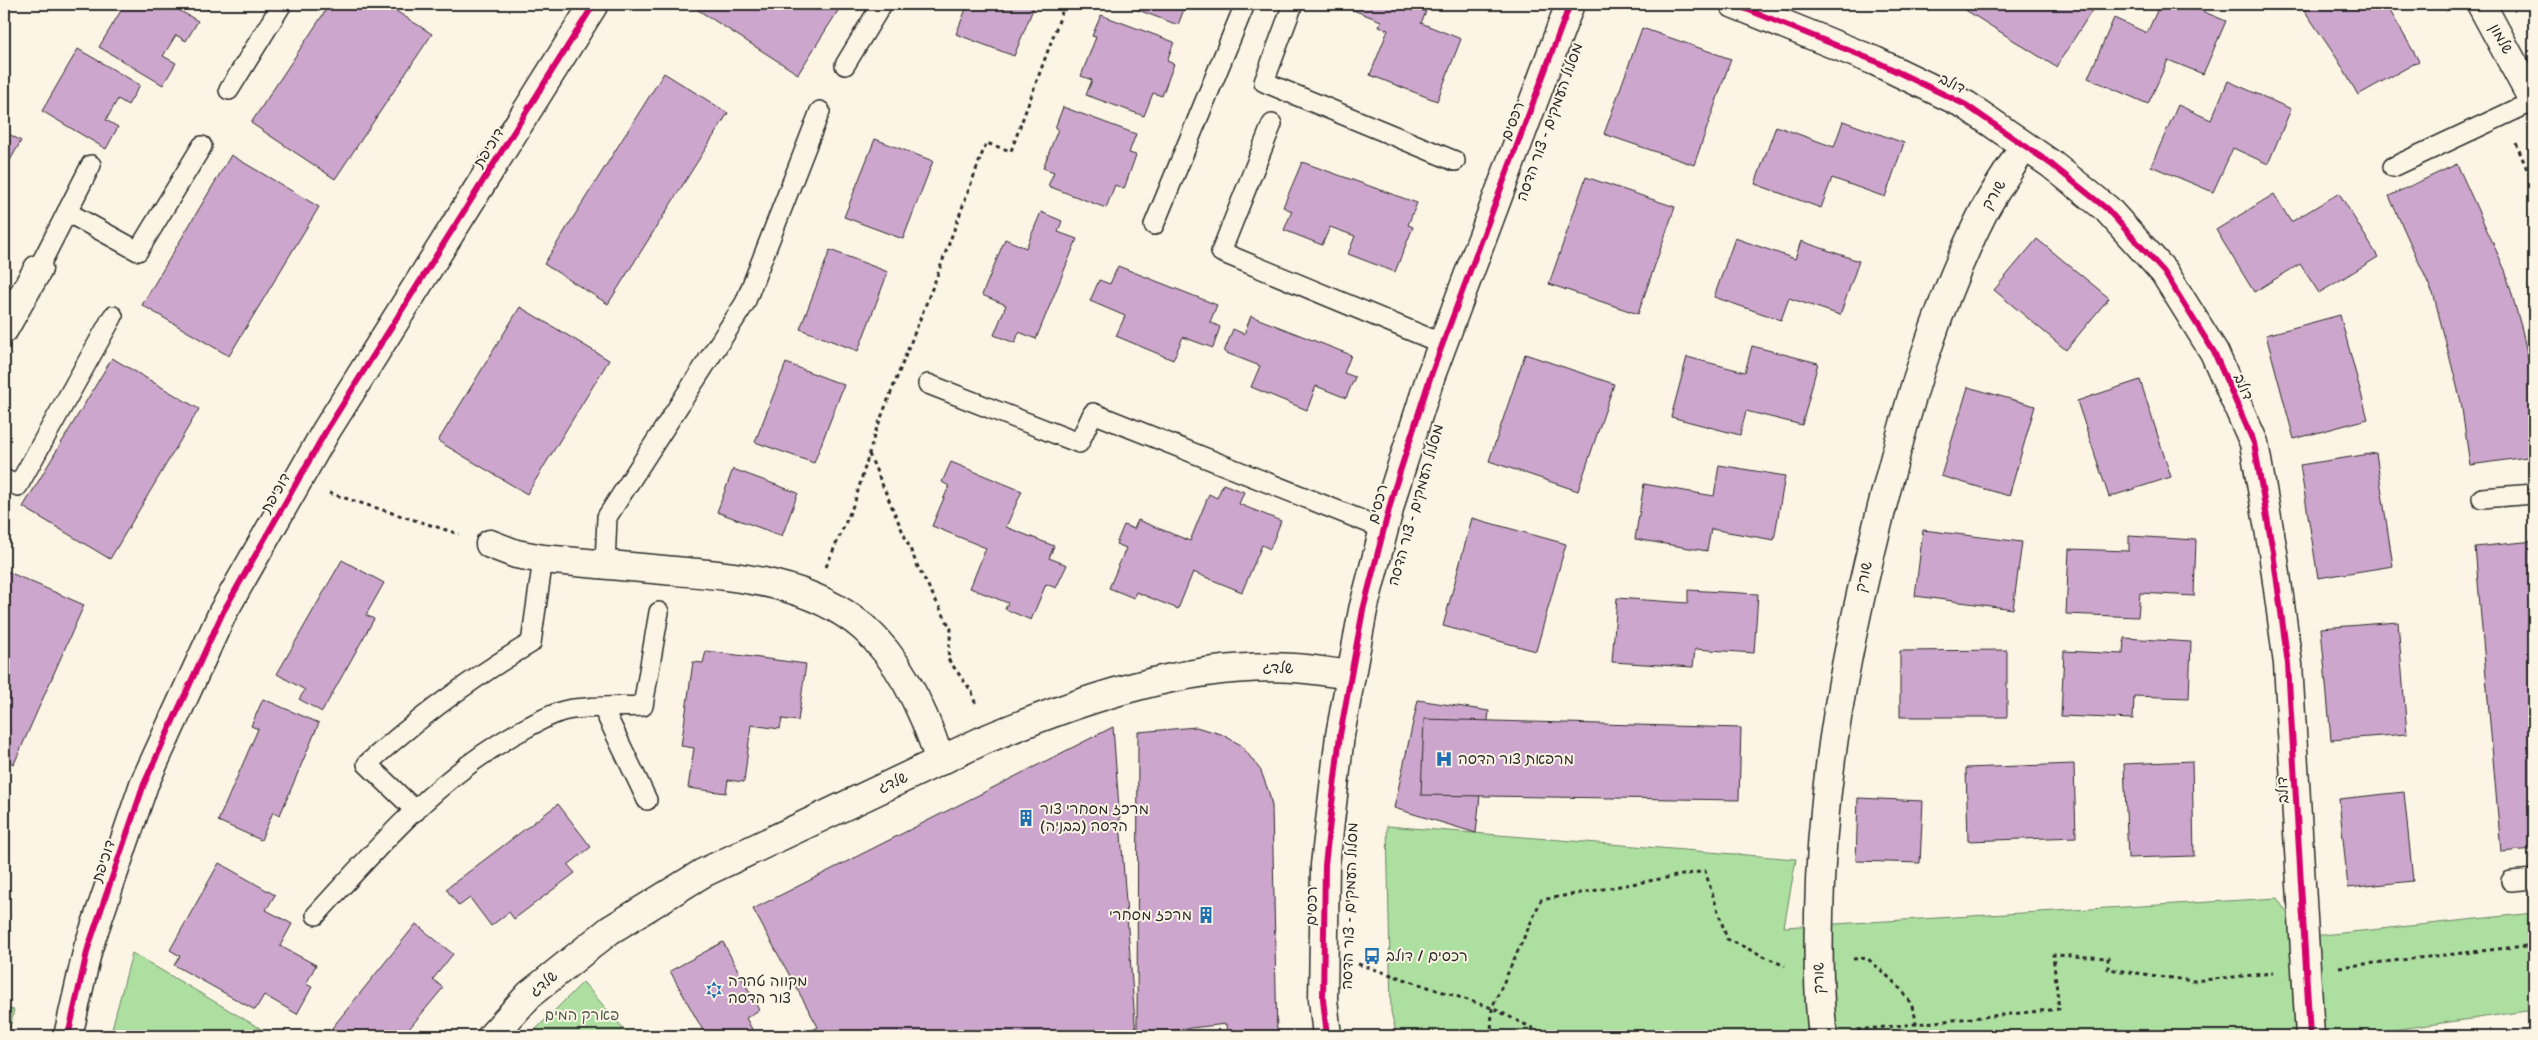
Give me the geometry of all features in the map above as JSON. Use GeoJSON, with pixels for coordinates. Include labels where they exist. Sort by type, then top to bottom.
{"type":"FeatureCollection","features":[{"type":"Feature","properties":{"kind":"street","name":"דוכיפת"},"geometry":{"type":"LineString","coordinates":[[68,1036],[88,948],[144,784],[223,612],[326,431],[594,4]]}},
{"type":"Feature","properties":{"kind":"street","name":"רכסים"},"geometry":{"type":"LineString","coordinates":[[1327,1036],[1324,999],[1326,865],[1340,735],[1363,610],[1394,490],[1443,344],[1570,4]]}},
{"type":"Feature","properties":{"kind":"street","name":"דולב"},"geometry":{"type":"LineString","coordinates":[[1734,4],[1875,61],[1958,101],[2024,146],[2107,209],[2164,272],[2214,352],[2254,443],[2273,552],[2288,664],[2310,1036]]}},
{"type":"Feature","properties":{"kind":"street","name":"שלמון"},"geometry":{"type":"LineString","coordinates":[[2481,4],[2534,101]]}},
{"type":"Feature","properties":{"kind":"street","name":"שורק"},"geometry":{"type":"LineString","coordinates":[[1822,1035],[1818,962],[1820,852],[1836,712],[1866,568],[1906,412],[1953,281],[1983,213],[2024,146]]}},
{"type":"Feature","properties":{"kind":"street"},"geometry":{"type":"LineString","coordinates":[[4,329],[38,269]]}},
{"type":"Feature","properties":{"kind":"street"},"geometry":{"type":"LineString","coordinates":[[490,544],[516,554],[543,559],[735,576],[777,584],[812,597],[841,611],[864,628],[883,648],[910,690],[932,736],[940,761]]}},
{"type":"Feature","properties":{"kind":"street","name":"שלדג"},"geometry":{"type":"LineString","coordinates":[[492,1036],[530,994],[610,930],[703,874],[986,739],[1096,699],[1152,683],[1191,676],[1262,668],[1295,668],[1351,675]]}},
{"type":"Feature","properties":{"kind":"lane"},"geometry":{"type":"LineString","coordinates":[[229,90],[282,4]]}},
{"type":"Feature","properties":{"kind":"lane"},"geometry":{"type":"LineString","coordinates":[[845,65],[882,4]]}},
{"type":"Feature","properties":{"kind":"lane"},"geometry":{"type":"LineString","coordinates":[[1154,225],[1246,4]]}},
{"type":"Feature","properties":{"kind":"lane"},"geometry":{"type":"LineString","coordinates":[[1293,4],[1264,82],[1455,161]]}},
{"type":"Feature","properties":{"kind":"lane"},"geometry":{"type":"LineString","coordinates":[[2393,167],[2534,101]]}},
{"type":"Feature","properties":{"kind":"lane"},"geometry":{"type":"LineString","coordinates":[[605,565],[607,517],[745,303],[820,111]]}},
{"type":"Feature","properties":{"kind":"lane"},"geometry":{"type":"LineString","coordinates":[[1272,124],[1221,252],[1443,344]]}},
{"type":"Feature","properties":{"kind":"lane"},"geometry":{"type":"LineString","coordinates":[[67,212],[138,252],[202,146]]}},
{"type":"Feature","properties":{"kind":"lane"},"geometry":{"type":"LineString","coordinates":[[38,269],[91,165]]}},
{"type":"Feature","properties":{"kind":"lane"},"geometry":{"type":"LineString","coordinates":[[4,479],[18,486],[114,316]]}},
{"type":"Feature","properties":{"kind":"lane"},"geometry":{"type":"LineString","coordinates":[[928,384],[1079,443],[1093,412],[1384,529]]}},
{"type":"Feature","properties":{"kind":"lane"},"geometry":{"type":"LineString","coordinates":[[2482,498],[2534,494]]}},
{"type":"Feature","properties":{"kind":"lane"},"geometry":{"type":"LineString","coordinates":[[416,810],[367,764],[412,725],[456,692],[531,643],[543,559]]}},
{"type":"Feature","properties":{"kind":"lane"},"geometry":{"type":"LineString","coordinates":[[316,915],[416,810],[479,757],[534,724],[564,710],[643,706],[660,612]]}},
{"type":"Feature","properties":{"kind":"lane"},"geometry":{"type":"LineString","coordinates":[[604,708],[647,800]]}},
{"type":"Feature","properties":{"kind":"lane"},"geometry":{"type":"LineString","coordinates":[[2511,881],[2534,880]]}},
{"type":"Feature","properties":{"kind":"path"},"geometry":{"type":"LineString","coordinates":[[812,597],[855,500],[868,454],[986,143],[1011,151],[1065,4]]}},
{"type":"Feature","properties":{"kind":"path"},"geometry":{"type":"LineString","coordinates":[[868,454],[918,567],[951,628],[948,659],[972,692],[986,739]]}},
{"type":"Feature","properties":{"kind":"path"},"geometry":{"type":"LineString","coordinates":[[298,480],[343,498],[390,511],[490,544]]}},
{"type":"Feature","properties":{"kind":"path"},"geometry":{"type":"LineString","coordinates":[[1491,1036],[1492,1008],[1541,900],[1705,871],[1727,939],[1807,976],[1818,962],[1867,958],[1907,994],[1918,1023],[1915,1036]]}},
{"type":"Feature","properties":{"kind":"path"},"geometry":{"type":"LineString","coordinates":[[1822,1035],[2059,1009],[2053,956],[2108,958],[2108,969],[2194,981],[2306,971],[2534,945]]}},
{"type":"Feature","properties":{"kind":"path"},"geometry":{"type":"LineString","coordinates":[[1358,964],[1492,1008],[1548,1036]]}},
{"type":"Feature","properties":{"kind":"green space"},"geometry":{"type":"Polygon","coordinates":[[[1387,826],[1796,859],[1784,927],[2277,898],[2303,937],[2534,913],[2534,1010],[2351,1036],[1397,1036],[1391,1012],[1387,826]]]}},
{"type":"Feature","properties":{"kind":"green space"},"geometry":{"type":"Polygon","coordinates":[[[132,953],[273,1036],[110,1036],[132,953]]]}},
{"type":"Feature","properties":{"kind":"green space","name":"פארק המים"},"geometry":{"type":"Polygon","coordinates":[[[583,982],[630,1036],[529,1036],[583,982]]]}},
{"type":"Feature","properties":{"kind":"green space"},"geometry":{"type":"Polygon","coordinates":[[[4,1008],[14,1010],[8,1036],[4,1036],[4,1008]]]}},
{"type":"Feature","properties":{"kind":"building"},"geometry":{"type":"Polygon","coordinates":[[[125,4],[168,4],[198,21],[186,41],[176,35],[163,56],[176,63],[163,85],[99,47],[125,4]]]}},
{"type":"Feature","properties":{"kind":"building"},"geometry":{"type":"Polygon","coordinates":[[[198,4],[212,4],[208,10],[198,4]]]}},
{"type":"Feature","properties":{"kind":"building"},"geometry":{"type":"Polygon","coordinates":[[[330,4],[385,4],[432,34],[335,179],[251,123],[330,4]]]}},
{"type":"Feature","properties":{"kind":"building"},"geometry":{"type":"Polygon","coordinates":[[[702,4],[837,4],[841,6],[798,74],[698,10],[702,4]]]}},
{"type":"Feature","properties":{"kind":"building"},"geometry":{"type":"Polygon","coordinates":[[[968,4],[1035,4],[1014,56],[956,34],[968,4]]]}},
{"type":"Feature","properties":{"kind":"building"},"geometry":{"type":"Polygon","coordinates":[[[1122,4],[1186,4],[1178,25],[1122,4]]]}},
{"type":"Feature","properties":{"kind":"building"},"geometry":{"type":"Polygon","coordinates":[[[1344,4],[1421,4],[1419,9],[1426,12],[1421,23],[1461,39],[1437,101],[1370,75],[1388,30],[1379,27],[1381,21],[1343,6],[1344,4]]]}},
{"type":"Feature","properties":{"kind":"building"},"geometry":{"type":"Polygon","coordinates":[[[1956,4],[2084,4],[2093,9],[2056,67],[1956,4]]]}},
{"type":"Feature","properties":{"kind":"building"},"geometry":{"type":"Polygon","coordinates":[[[2160,4],[2185,4],[2226,21],[2203,74],[2168,60],[2148,104],[2088,78],[2114,18],[2147,33],[2160,4]]]}},
{"type":"Feature","properties":{"kind":"building"},"geometry":{"type":"Polygon","coordinates":[[[2300,4],[2386,4],[2419,61],[2358,95],[2338,60],[2300,4]]]}},
{"type":"Feature","properties":{"kind":"building"},"geometry":{"type":"Polygon","coordinates":[[[1101,15],[1174,42],[1167,61],[1174,64],[1162,96],[1153,93],[1144,116],[1086,95],[1092,80],[1081,76],[1096,37],[1092,36],[1101,15]]]}},
{"type":"Feature","properties":{"kind":"building"},"geometry":{"type":"Polygon","coordinates":[[[1642,28],[1731,59],[1694,165],[1604,134],[1642,28]]]}},
{"type":"Feature","properties":{"kind":"building"},"geometry":{"type":"Polygon","coordinates":[[[78,49],[140,85],[128,105],[118,99],[106,120],[118,127],[106,149],[42,111],[78,49]]]}},
{"type":"Feature","properties":{"kind":"building"},"geometry":{"type":"Polygon","coordinates":[[[664,73],[728,113],[608,304],[544,264],[664,73]]]}},
{"type":"Feature","properties":{"kind":"building"},"geometry":{"type":"Polygon","coordinates":[[[2228,81],[2291,109],[2268,164],[2233,148],[2213,192],[2151,166],[2178,105],[2211,120],[2228,81]]]}},
{"type":"Feature","properties":{"kind":"building"},"geometry":{"type":"Polygon","coordinates":[[[1063,107],[1136,134],[1129,153],[1136,155],[1124,189],[1115,185],[1106,208],[1048,186],[1054,172],[1043,168],[1058,129],[1055,128],[1063,107]]]}},
{"type":"Feature","properties":{"kind":"building"},"geometry":{"type":"Polygon","coordinates":[[[1843,121],[1904,143],[1885,197],[1832,178],[1821,208],[1755,184],[1776,126],[1834,147],[1843,121]]]}},
{"type":"Feature","properties":{"kind":"building"},"geometry":{"type":"Polygon","coordinates":[[[4,131],[21,141],[4,171],[4,131]]]}},
{"type":"Feature","properties":{"kind":"building"},"geometry":{"type":"Polygon","coordinates":[[[875,139],[933,161],[903,239],[844,217],[875,139]]]}},
{"type":"Feature","properties":{"kind":"building"},"geometry":{"type":"Polygon","coordinates":[[[231,155],[319,207],[229,356],[142,305],[231,155]]]}},
{"type":"Feature","properties":{"kind":"building"},"geometry":{"type":"Polygon","coordinates":[[[1302,162],[1417,203],[1408,225],[1413,227],[1395,272],[1348,254],[1355,236],[1330,227],[1322,245],[1284,230],[1292,211],[1283,207],[1302,162]]]}},
{"type":"Feature","properties":{"kind":"building"},"geometry":{"type":"Polygon","coordinates":[[[2457,164],[2505,270],[2522,330],[2534,386],[2534,456],[2470,465],[2461,402],[2434,296],[2389,196],[2457,164]]]}},
{"type":"Feature","properties":{"kind":"building"},"geometry":{"type":"Polygon","coordinates":[[[1586,177],[1675,207],[1638,314],[1549,284],[1586,177]]]}},
{"type":"Feature","properties":{"kind":"building"},"geometry":{"type":"Polygon","coordinates":[[[2339,193],[2378,257],[2319,293],[2300,264],[2254,292],[2216,230],[2274,194],[2291,222],[2339,193]]]}},
{"type":"Feature","properties":{"kind":"building"},"geometry":{"type":"Polygon","coordinates":[[[1041,212],[1062,221],[1058,232],[1077,239],[1036,339],[1019,332],[1015,343],[994,335],[1006,305],[982,295],[1005,239],[1026,248],[1041,212]]]}},
{"type":"Feature","properties":{"kind":"building"},"geometry":{"type":"Polygon","coordinates":[[[1735,238],[1795,259],[1801,241],[1859,261],[1840,315],[1789,298],[1781,320],[1714,297],[1735,238]]]}},
{"type":"Feature","properties":{"kind":"building"},"geometry":{"type":"Polygon","coordinates":[[[2037,239],[2109,298],[2066,350],[1994,290],[2037,239]]]}},
{"type":"Feature","properties":{"kind":"building"},"geometry":{"type":"Polygon","coordinates":[[[830,250],[888,272],[858,351],[800,329],[830,250]]]}},
{"type":"Feature","properties":{"kind":"building"},"geometry":{"type":"Polygon","coordinates":[[[1118,266],[1217,305],[1210,322],[1220,327],[1213,348],[1183,337],[1173,360],[1116,336],[1125,316],[1090,301],[1099,280],[1110,284],[1118,266]]]}},
{"type":"Feature","properties":{"kind":"building"},"geometry":{"type":"Polygon","coordinates":[[[520,307],[609,360],[527,494],[438,441],[520,307]]]}},
{"type":"Feature","properties":{"kind":"building"},"geometry":{"type":"Polygon","coordinates":[[[2340,315],[2368,419],[2294,439],[2266,335],[2340,315]]]}},
{"type":"Feature","properties":{"kind":"building"},"geometry":{"type":"Polygon","coordinates":[[[1251,316],[1351,355],[1344,373],[1355,377],[1346,398],[1316,386],[1307,410],[1251,387],[1260,366],[1224,352],[1233,329],[1244,334],[1251,316]]]}},
{"type":"Feature","properties":{"kind":"building"},"geometry":{"type":"Polygon","coordinates":[[[1752,346],[1818,363],[1802,425],[1746,411],[1740,435],[1671,417],[1687,357],[1745,372],[1752,346]]]}},
{"type":"Feature","properties":{"kind":"building"},"geometry":{"type":"Polygon","coordinates":[[[1525,354],[1614,384],[1578,491],[1489,461],[1525,354]]]}},
{"type":"Feature","properties":{"kind":"building"},"geometry":{"type":"Polygon","coordinates":[[[112,358],[199,409],[110,559],[23,507],[112,358]]]}},
{"type":"Feature","properties":{"kind":"building"},"geometry":{"type":"Polygon","coordinates":[[[786,363],[844,385],[814,463],[755,442],[786,363]]]}},
{"type":"Feature","properties":{"kind":"building"},"geometry":{"type":"Polygon","coordinates":[[[2140,380],[2171,477],[2109,497],[2077,401],[2140,380]]]}},
{"type":"Feature","properties":{"kind":"building"},"geometry":{"type":"Polygon","coordinates":[[[1968,387],[2035,406],[2009,496],[1941,476],[1968,387]]]}},
{"type":"Feature","properties":{"kind":"building"},"geometry":{"type":"Polygon","coordinates":[[[2376,453],[2393,566],[2318,578],[2300,465],[2376,453]]]}},
{"type":"Feature","properties":{"kind":"building"},"geometry":{"type":"Polygon","coordinates":[[[951,462],[1022,491],[1006,527],[1054,546],[1049,558],[1067,565],[1056,588],[1046,584],[1031,620],[1005,609],[1008,603],[970,588],[986,548],[932,526],[949,486],[942,482],[951,462]]]}},
{"type":"Feature","properties":{"kind":"building"},"geometry":{"type":"Polygon","coordinates":[[[1719,465],[1785,476],[1774,540],[1711,529],[1707,551],[1635,539],[1644,484],[1714,496],[1719,465]]]}},
{"type":"Feature","properties":{"kind":"building"},"geometry":{"type":"Polygon","coordinates":[[[733,469],[798,493],[782,536],[717,512],[733,469]]]}},
{"type":"Feature","properties":{"kind":"building"},"geometry":{"type":"Polygon","coordinates":[[[1223,484],[1244,492],[1239,504],[1281,521],[1270,549],[1262,545],[1242,592],[1193,572],[1178,609],[1136,592],[1134,598],[1109,588],[1126,548],[1116,544],[1124,525],[1134,529],[1138,520],[1190,541],[1209,494],[1217,498],[1223,484]]]}},
{"type":"Feature","properties":{"kind":"building"},"geometry":{"type":"Polygon","coordinates":[[[1472,518],[1566,544],[1536,651],[1443,626],[1472,518]]]}},
{"type":"Feature","properties":{"kind":"building"},"geometry":{"type":"Polygon","coordinates":[[[1923,530],[2022,542],[2013,609],[1915,596],[1923,530]]]}},
{"type":"Feature","properties":{"kind":"building"},"geometry":{"type":"Polygon","coordinates":[[[2129,536],[2196,540],[2194,596],[2140,593],[2138,617],[2066,614],[2069,549],[2129,551],[2129,536]]]}},
{"type":"Feature","properties":{"kind":"building"},"geometry":{"type":"Polygon","coordinates":[[[2534,541],[2534,849],[2501,852],[2475,547],[2534,541]]]}},
{"type":"Feature","properties":{"kind":"building"},"geometry":{"type":"Polygon","coordinates":[[[342,560],[384,583],[366,615],[374,619],[322,712],[299,699],[305,690],[277,674],[342,560]]]}},
{"type":"Feature","properties":{"kind":"building"},"geometry":{"type":"Polygon","coordinates":[[[4,570],[84,605],[14,764],[4,760],[4,570]]]}},
{"type":"Feature","properties":{"kind":"building"},"geometry":{"type":"Polygon","coordinates":[[[1688,590],[1758,594],[1754,653],[1695,649],[1693,667],[1612,662],[1617,598],[1688,603],[1688,590]]]}},
{"type":"Feature","properties":{"kind":"building"},"geometry":{"type":"Polygon","coordinates":[[[2398,622],[2407,734],[2331,740],[2321,628],[2398,622]]]}},
{"type":"Feature","properties":{"kind":"building"},"geometry":{"type":"Polygon","coordinates":[[[2124,638],[2191,642],[2189,698],[2134,696],[2133,719],[2061,716],[2064,651],[2123,654],[2124,638]]]}},
{"type":"Feature","properties":{"kind":"building"},"geometry":{"type":"Polygon","coordinates":[[[2007,650],[2007,717],[1900,717],[1900,651],[2007,650]]]}},
{"type":"Feature","properties":{"kind":"building"},"geometry":{"type":"Polygon","coordinates":[[[706,651],[806,664],[798,721],[782,719],[780,729],[751,725],[744,782],[728,780],[726,793],[688,788],[694,748],[681,746],[693,662],[703,663],[706,651]]]}},
{"type":"Feature","properties":{"kind":"building"},"geometry":{"type":"Polygon","coordinates":[[[263,699],[319,723],[280,815],[273,812],[261,840],[218,821],[258,729],[251,726],[263,699]]]}},
{"type":"Feature","properties":{"kind":"building","name":"מרפאת צור הדסה"},"geometry":{"type":"Polygon","coordinates":[[[1418,700],[1489,711],[1476,833],[1394,808],[1418,700]]]}},
{"type":"Feature","properties":{"kind":"building"},"geometry":{"type":"Polygon","coordinates":[[[1424,719],[1741,728],[1739,800],[1421,795],[1424,719]]]}},
{"type":"Feature","properties":{"kind":"building","name":"מרכז מסחרי צור הדסה (בבניה)"},"geometry":{"type":"Polygon","coordinates":[[[1113,727],[1136,1036],[801,1036],[818,1027],[753,909],[1113,727]]]}},
{"type":"Feature","properties":{"kind":"building","name":"מרכז מסחרי"},"geometry":{"type":"Polygon","coordinates":[[[1196,727],[1221,734],[1241,745],[1261,771],[1269,793],[1272,806],[1277,1036],[1227,1036],[1226,1024],[1165,1031],[1166,1036],[1137,1036],[1138,732],[1196,727]]]}},
{"type":"Feature","properties":{"kind":"building"},"geometry":{"type":"Polygon","coordinates":[[[2192,761],[2194,856],[2128,858],[2124,764],[2192,761]]]}},
{"type":"Feature","properties":{"kind":"building"},"geometry":{"type":"Polygon","coordinates":[[[2074,764],[2076,837],[1968,841],[1966,768],[2074,764]]]}},
{"type":"Feature","properties":{"kind":"building"},"geometry":{"type":"Polygon","coordinates":[[[2404,792],[2413,881],[2348,888],[2339,799],[2404,792]]]}},
{"type":"Feature","properties":{"kind":"building"},"geometry":{"type":"Polygon","coordinates":[[[1858,798],[1923,801],[1920,863],[1856,861],[1858,798]]]}},
{"type":"Feature","properties":{"kind":"building"},"geometry":{"type":"Polygon","coordinates":[[[558,804],[591,847],[568,865],[575,873],[514,919],[509,912],[491,926],[470,898],[459,906],[446,889],[558,804]]]}},
{"type":"Feature","properties":{"kind":"building"},"geometry":{"type":"Polygon","coordinates":[[[219,863],[275,895],[266,910],[292,924],[280,946],[316,965],[306,984],[312,987],[297,1014],[264,995],[255,1010],[174,965],[180,956],[170,950],[219,863]]]}},
{"type":"Feature","properties":{"kind":"building"},"geometry":{"type":"Polygon","coordinates":[[[416,924],[453,954],[433,979],[443,988],[403,1036],[333,1036],[328,1033],[416,924]]]}},
{"type":"Feature","properties":{"kind":"building","name":"מקווה טהרה צור הדסה"},"geometry":{"type":"Polygon","coordinates":[[[723,942],[759,1010],[746,1018],[753,1031],[743,1036],[706,1036],[670,971],[723,942]]]}},
{"type":"Feature","properties":{"kind":"building"},"geometry":{"type":"Polygon","coordinates":[[[2534,1032],[2534,1036],[2495,1036],[2534,1032]]]}},
{"type":"Feature","properties":{"kind":"cycle path"},"geometry":{"type":"LineString","coordinates":[[68,1036],[88,948],[144,784],[223,612],[326,431],[594,4]]}},
{"type":"Feature","properties":{"kind":"cycle path"},"geometry":{"type":"LineString","coordinates":[[1327,1036],[1323,999],[1325,865],[1340,735],[1363,610],[1394,490],[1431,375],[1570,4]]}},
{"type":"Feature","properties":{"kind":"cycle path"},"geometry":{"type":"LineString","coordinates":[[1734,4],[1875,61],[1966,105],[2051,164],[2107,209],[2164,272],[2214,352],[2254,443],[2273,552],[2288,664],[2310,1036]]}},
{"type":"Feature","properties":{"kind":"place","name":"מרפאת צור הדסה"},"geometry":{"type":"Point","coordinates":[1444,759]}},
{"type":"Feature","properties":{"kind":"place","name":"מרכז מסחרי צור הדסה (בבניה)"},"geometry":{"type":"Point","coordinates":[1026,818]}},
{"type":"Feature","properties":{"kind":"place","name":"מרכז מסחרי"},"geometry":{"type":"Point","coordinates":[1206,915]}},
{"type":"Feature","properties":{"kind":"place","name":"רכסים / דולב"},"geometry":{"type":"Point","coordinates":[1372,956]}},
{"type":"Feature","properties":{"kind":"place","name":"מקווה טהרה צור הדסה"},"geometry":{"type":"Point","coordinates":[714,990]}}]}
